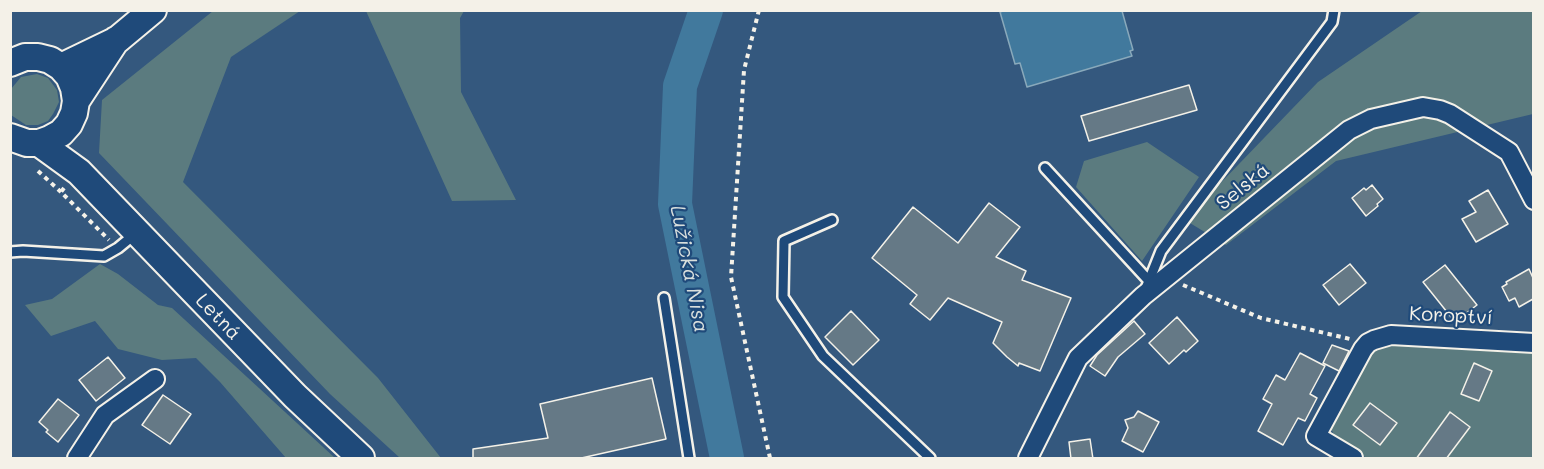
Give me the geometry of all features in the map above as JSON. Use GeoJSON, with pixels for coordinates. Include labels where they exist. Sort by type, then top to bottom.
{"type":"FeatureCollection","features":[{"type":"Feature","properties":{"kind":"street"},"geometry":{"type":"LineString","coordinates":[[61,67],[117,40],[153,10]]}},
{"type":"Feature","properties":{"kind":"street"},"geometry":{"type":"LineString","coordinates":[[19,140],[50,139],[61,133],[117,40]]}},
{"type":"Feature","properties":{"kind":"street"},"geometry":{"type":"LineString","coordinates":[[15,53],[50,60],[69,76],[74,88],[72,112],[79,172]]}},
{"type":"Feature","properties":{"kind":"street","name":"Selská"},"geometry":{"type":"LineString","coordinates":[[1028,459],[1078,358],[1152,285],[1349,130],[1371,119],[1423,107],[1440,110],[1509,152],[1533,200]]}},
{"type":"Feature","properties":{"kind":"street","name":"Letná"},"geometry":{"type":"LineString","coordinates":[[19,140],[79,172],[295,396],[361,459]]}},
{"type":"Feature","properties":{"kind":"street","name":"Koroptví"},"geometry":{"type":"LineString","coordinates":[[1368,344],[1391,335],[1533,343]]}},
{"type":"Feature","properties":{"kind":"street"},"geometry":{"type":"LineString","coordinates":[[1353,459],[1316,436],[1363,349],[1368,344]]}},
{"type":"Feature","properties":{"kind":"street"},"geometry":{"type":"LineString","coordinates":[[77,459],[105,415],[155,379]]}},
{"type":"Feature","properties":{"kind":"lane"},"geometry":{"type":"LineString","coordinates":[[1152,285],[1161,252],[1332,22],[1334,10]]}},
{"type":"Feature","properties":{"kind":"lane"},"geometry":{"type":"LineString","coordinates":[[1045,168],[1152,285]]}},
{"type":"Feature","properties":{"kind":"lane"},"geometry":{"type":"LineString","coordinates":[[832,220],[784,241],[783,297],[823,357],[930,459]]}},
{"type":"Feature","properties":{"kind":"lane"},"geometry":{"type":"LineString","coordinates":[[10,252],[104,256],[137,232]]}},
{"type":"Feature","properties":{"kind":"lane"},"geometry":{"type":"LineString","coordinates":[[664,298],[689,459]]}},
{"type":"Feature","properties":{"kind":"path"},"geometry":{"type":"LineString","coordinates":[[759,10],[744,70],[731,277],[770,459]]}},
{"type":"Feature","properties":{"kind":"path"},"geometry":{"type":"LineString","coordinates":[[37,171],[61,192]]}},
{"type":"Feature","properties":{"kind":"path"},"geometry":{"type":"LineString","coordinates":[[1152,285],[1261,318],[1368,344]]}},
{"type":"Feature","properties":{"kind":"green space"},"geometry":{"type":"Polygon","coordinates":[[[213,11],[300,11],[231,57],[183,182],[378,378],[441,458],[400,458],[330,394],[99,153],[102,100],[213,11]]]}},
{"type":"Feature","properties":{"kind":"green space"},"geometry":{"type":"Polygon","coordinates":[[[366,11],[464,11],[460,18],[461,92],[516,200],[452,201],[366,11]]]}},
{"type":"Feature","properties":{"kind":"green space"},"geometry":{"type":"Polygon","coordinates":[[[1422,11],[1533,11],[1533,114],[1336,161],[1226,245],[1185,220],[1318,82],[1422,11]]]}},
{"type":"Feature","properties":{"kind":"green space"},"geometry":{"type":"Polygon","coordinates":[[[37,74],[48,78],[57,90],[59,102],[48,121],[38,125],[26,125],[11,115],[11,89],[21,77],[37,74]]]}},
{"type":"Feature","properties":{"kind":"green space"},"geometry":{"type":"Polygon","coordinates":[[[1147,142],[1199,177],[1142,261],[1076,187],[1084,161],[1147,142]]]}},
{"type":"Feature","properties":{"kind":"green space"},"geometry":{"type":"Polygon","coordinates":[[[100,264],[118,274],[158,305],[172,308],[335,458],[286,458],[196,358],[162,360],[118,349],[95,321],[51,336],[25,305],[52,299],[100,264]]]}},
{"type":"Feature","properties":{"kind":"green space"},"geometry":{"type":"Polygon","coordinates":[[[1417,343],[1533,350],[1534,454],[1531,458],[1367,458],[1338,442],[1330,427],[1371,349],[1417,343]]]}},
{"type":"Feature","properties":{"kind":"water"},"geometry":{"type":"Polygon","coordinates":[[[1006,10],[1122,11],[1133,50],[1130,51],[1132,56],[1027,87],[1020,63],[1015,64],[1000,12],[1006,10]]]}},
{"type":"Feature","properties":{"kind":"building"},"geometry":{"type":"Polygon","coordinates":[[[1189,85],[1197,110],[1089,141],[1081,116],[1189,85]]]}},
{"type":"Feature","properties":{"kind":"building"},"geometry":{"type":"Polygon","coordinates":[[[1372,185],[1383,199],[1366,216],[1352,198],[1364,188],[1366,190],[1372,185]]]}},
{"type":"Feature","properties":{"kind":"building"},"geometry":{"type":"Polygon","coordinates":[[[1488,190],[1508,224],[1476,242],[1462,219],[1476,212],[1469,201],[1488,190]]]}},
{"type":"Feature","properties":{"kind":"building"},"geometry":{"type":"Polygon","coordinates":[[[989,203],[1020,227],[996,257],[1026,271],[1022,280],[1071,298],[1040,371],[1019,363],[1018,366],[993,343],[1002,322],[948,298],[930,320],[910,304],[917,295],[872,258],[913,207],[958,243],[989,203]]]}},
{"type":"Feature","properties":{"kind":"building"},"geometry":{"type":"Polygon","coordinates":[[[1350,264],[1366,283],[1339,305],[1323,285],[1350,264]]]}},
{"type":"Feature","properties":{"kind":"building"},"geometry":{"type":"Polygon","coordinates":[[[1445,265],[1477,305],[1455,322],[1423,282],[1445,265]]]}},
{"type":"Feature","properties":{"kind":"building"},"geometry":{"type":"Polygon","coordinates":[[[1529,269],[1533,278],[1533,299],[1519,307],[1515,298],[1509,301],[1502,287],[1507,284],[1506,282],[1529,269]]]}},
{"type":"Feature","properties":{"kind":"building"},"geometry":{"type":"Polygon","coordinates":[[[851,311],[879,340],[853,365],[825,337],[851,311]]]}},
{"type":"Feature","properties":{"kind":"building"},"geometry":{"type":"Polygon","coordinates":[[[1177,317],[1198,341],[1169,364],[1149,343],[1177,317]]]}},
{"type":"Feature","properties":{"kind":"building"},"geometry":{"type":"Polygon","coordinates":[[[1134,321],[1145,334],[1118,357],[1105,376],[1090,366],[1097,355],[1134,321]]]}},
{"type":"Feature","properties":{"kind":"building"},"geometry":{"type":"Polygon","coordinates":[[[1332,345],[1349,351],[1339,371],[1323,363],[1332,345]]]}},
{"type":"Feature","properties":{"kind":"building"},"geometry":{"type":"Polygon","coordinates":[[[1300,353],[1325,366],[1310,394],[1317,398],[1305,421],[1298,418],[1283,445],[1258,431],[1272,404],[1263,399],[1276,375],[1285,380],[1300,353]]]}},
{"type":"Feature","properties":{"kind":"building"},"geometry":{"type":"Polygon","coordinates":[[[108,357],[125,378],[96,401],[79,380],[108,357]]]}},
{"type":"Feature","properties":{"kind":"building"},"geometry":{"type":"Polygon","coordinates":[[[1474,363],[1492,371],[1479,401],[1461,394],[1474,363]]]}},
{"type":"Feature","properties":{"kind":"building"},"geometry":{"type":"Polygon","coordinates":[[[652,378],[666,439],[577,459],[473,459],[473,449],[548,438],[540,404],[652,378]]]}},
{"type":"Feature","properties":{"kind":"building"},"geometry":{"type":"Polygon","coordinates":[[[163,395],[191,414],[170,444],[142,425],[163,395]]]}},
{"type":"Feature","properties":{"kind":"building"},"geometry":{"type":"Polygon","coordinates":[[[58,399],[79,415],[58,442],[46,432],[48,430],[39,422],[58,399]]]}},
{"type":"Feature","properties":{"kind":"building"},"geometry":{"type":"Polygon","coordinates":[[[1370,403],[1397,423],[1380,445],[1353,425],[1370,403]]]}},
{"type":"Feature","properties":{"kind":"building"},"geometry":{"type":"Polygon","coordinates":[[[1138,411],[1159,422],[1143,452],[1122,441],[1128,428],[1125,420],[1134,417],[1138,411]]]}},
{"type":"Feature","properties":{"kind":"building"},"geometry":{"type":"Polygon","coordinates":[[[1450,412],[1470,427],[1446,459],[1416,459],[1450,412]]]}},
{"type":"Feature","properties":{"kind":"building"},"geometry":{"type":"Polygon","coordinates":[[[1090,439],[1093,459],[1071,459],[1069,442],[1090,439]]]}},
{"type":"Feature","properties":{"kind":"waterway","name":"Lužická Nisa"},"geometry":{"type":"LineString","coordinates":[[706,10],[680,86],[675,204],[727,458]]}}]}
